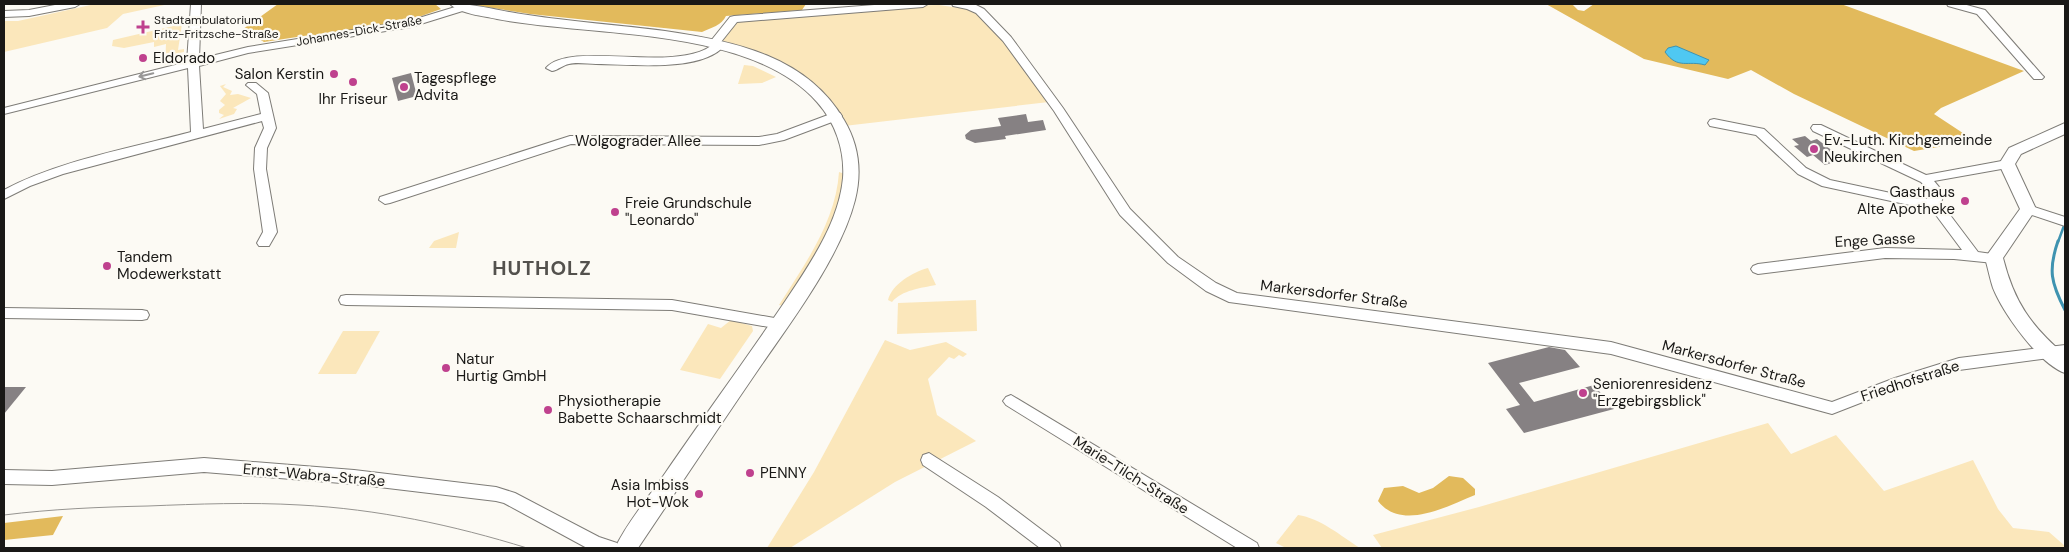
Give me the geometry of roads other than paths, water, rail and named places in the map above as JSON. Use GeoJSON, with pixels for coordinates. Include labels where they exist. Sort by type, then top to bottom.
{"type":"FeatureCollection","features":[{"type":"Feature","properties":{"kind":"main road"},"geometry":{"type":"LineString","coordinates":[[461,5],[508,17],[717,45],[759,56],[795,74],[819,92],[844,130],[850,153],[850,187],[845,207],[832,241],[780,324],[626,548]]}},
{"type":"Feature","properties":{"kind":"main road"},"geometry":{"type":"LineString","coordinates":[[2065,128],[2016,151],[2007,164],[2028,209],[1994,258],[2003,291],[2021,322],[2057,351],[2065,366]]}},
{"type":"Feature","properties":{"kind":"street"},"geometry":{"type":"LineString","coordinates":[[4,14],[29,14],[75,4]]}},
{"type":"Feature","properties":{"kind":"street"},"geometry":{"type":"LineString","coordinates":[[196,4],[193,63],[197,134]]}},
{"type":"Feature","properties":{"kind":"street"},"geometry":{"type":"LineString","coordinates":[[552,68],[568,60],[653,61],[688,59],[707,54],[717,45],[734,19],[894,4],[923,4]]}},
{"type":"Feature","properties":{"kind":"street","name":"Markersdorfer Straße"},"geometry":{"type":"LineString","coordinates":[[957,4],[970,6],[985,14],[1007,39],[1060,110],[1125,212],[1173,260],[1211,286],[1234,298],[1611,348],[1832,408]]}},
{"type":"Feature","properties":{"kind":"street"},"geometry":{"type":"LineString","coordinates":[[1952,4],[1985,8],[2038,77]]}},
{"type":"Feature","properties":{"kind":"street","name":"Johannes-Dick-Straße"},"geometry":{"type":"LineString","coordinates":[[4,111],[193,63],[270,46],[411,24],[461,5]]}},
{"type":"Feature","properties":{"kind":"street"},"geometry":{"type":"LineString","coordinates":[[252,85],[262,93],[270,128],[261,148],[260,170],[270,232],[264,243]]}},
{"type":"Feature","properties":{"kind":"street"},"geometry":{"type":"LineString","coordinates":[[4,195],[26,183],[59,170],[267,116]]}},
{"type":"Feature","properties":{"kind":"street","name":"Wolgograder Allee"},"geometry":{"type":"LineString","coordinates":[[386,200],[570,140],[759,141],[780,137],[836,116]]}},
{"type":"Feature","properties":{"kind":"street"},"geometry":{"type":"LineString","coordinates":[[1714,123],[1760,132],[1802,171],[1826,183],[1914,202],[1934,203]]}},
{"type":"Feature","properties":{"kind":"street"},"geometry":{"type":"LineString","coordinates":[[1817,128],[1925,179],[1938,193],[1934,203]]}},
{"type":"Feature","properties":{"kind":"street"},"geometry":{"type":"LineString","coordinates":[[1925,179],[2007,164]]}},
{"type":"Feature","properties":{"kind":"street"},"geometry":{"type":"LineString","coordinates":[[1934,203],[1974,256]]}},
{"type":"Feature","properties":{"kind":"street"},"geometry":{"type":"LineString","coordinates":[[2028,209],[2063,221]]}},
{"type":"Feature","properties":{"kind":"street","name":"Enge Gasse"},"geometry":{"type":"LineString","coordinates":[[1758,269],[1885,253],[1994,258]]}},
{"type":"Feature","properties":{"kind":"street"},"geometry":{"type":"LineString","coordinates":[[346,300],[672,305],[780,324]]}},
{"type":"Feature","properties":{"kind":"street"},"geometry":{"type":"LineString","coordinates":[[4,313],[142,315]]}},
{"type":"Feature","properties":{"kind":"street","name":"Friedhofstraße"},"geometry":{"type":"LineString","coordinates":[[1832,408],[1900,382],[1959,364],[2032,356],[2057,351]]}},
{"type":"Feature","properties":{"kind":"street","name":"Marie-Tilch-Straße"},"geometry":{"type":"LineString","coordinates":[[1011,401],[1251,548]]}},
{"type":"Feature","properties":{"kind":"street"},"geometry":{"type":"LineString","coordinates":[[929,460],[992,502],[1053,548]]}},
{"type":"Feature","properties":{"kind":"street","name":"Ernst-Wabra-Straße"},"geometry":{"type":"LineString","coordinates":[[4,477],[52,478],[204,465],[354,478],[496,494],[509,498],[596,544],[611,548]]}},
{"type":"Feature","properties":{"kind":"water"},"geometry":{"type":"Polygon","coordinates":[[[1676,46],[1709,60],[1705,65],[1674,61],[1665,52],[1668,48],[1676,46]]]}},
{"type":"Feature","properties":{"kind":"waterway"},"geometry":{"type":"LineString","coordinates":[[2058,242],[2065,223]]}},
{"type":"Feature","properties":{"kind":"waterway"},"geometry":{"type":"LineString","coordinates":[[2058,241],[2053,260],[2052,276],[2065,310]]}},
{"type":"Feature","properties":{"kind":"tram line"},"geometry":{"type":"LineString","coordinates":[[4,515],[112,507],[224,504],[300,505],[358,510],[415,519],[527,548]]}},
{"type":"Feature","properties":{"kind":"place","name":"Stadtambulatorium Fritz-Fritzsche-Straße"},"geometry":{"type":"Point","coordinates":[143,27]}},
{"type":"Feature","properties":{"kind":"place","name":"Eldorado"},"geometry":{"type":"Point","coordinates":[143,58]}},
{"type":"Feature","properties":{"kind":"place","name":"Salon Kerstin"},"geometry":{"type":"Point","coordinates":[334,74]}},
{"type":"Feature","properties":{"kind":"place","name":"Ihr Friseur"},"geometry":{"type":"Point","coordinates":[353,82]}},
{"type":"Feature","properties":{"kind":"place","name":"Tagespflege Advita"},"geometry":{"type":"Point","coordinates":[404,87]}},
{"type":"Feature","properties":{"kind":"place","name":"Ev.-Luth. Kirchgemeinde Neukirchen"},"geometry":{"type":"Point","coordinates":[1814,149]}},
{"type":"Feature","properties":{"kind":"place","name":"Gasthaus Alte Apotheke"},"geometry":{"type":"Point","coordinates":[1965,201]}},
{"type":"Feature","properties":{"kind":"place","name":"Freie Grundschule \"Leonardo\""},"geometry":{"type":"Point","coordinates":[615,212]}},
{"type":"Feature","properties":{"kind":"place","name":"Tandem Modewerkstatt"},"geometry":{"type":"Point","coordinates":[107,266]}},
{"type":"Feature","properties":{"kind":"place","name":"Natur Hurtig GmbH"},"geometry":{"type":"Point","coordinates":[446,368]}},
{"type":"Feature","properties":{"kind":"place","name":"Seniorenresidenz \"Erzgebirgsblick\""},"geometry":{"type":"Point","coordinates":[1583,393]}},
{"type":"Feature","properties":{"kind":"place","name":"Physiotherapie Babette Schaarschmidt"},"geometry":{"type":"Point","coordinates":[548,410]}},
{"type":"Feature","properties":{"kind":"place","name":"PENNY"},"geometry":{"type":"Point","coordinates":[750,473]}},
{"type":"Feature","properties":{"kind":"place","name":"Asia Imbiss Hot-Wok"},"geometry":{"type":"Point","coordinates":[699,494]}},
{"type":"Feature","properties":{"kind":"district","name":"HUTHOLZ"},"geometry":{"type":"Point","coordinates":[542,268]}}]}
